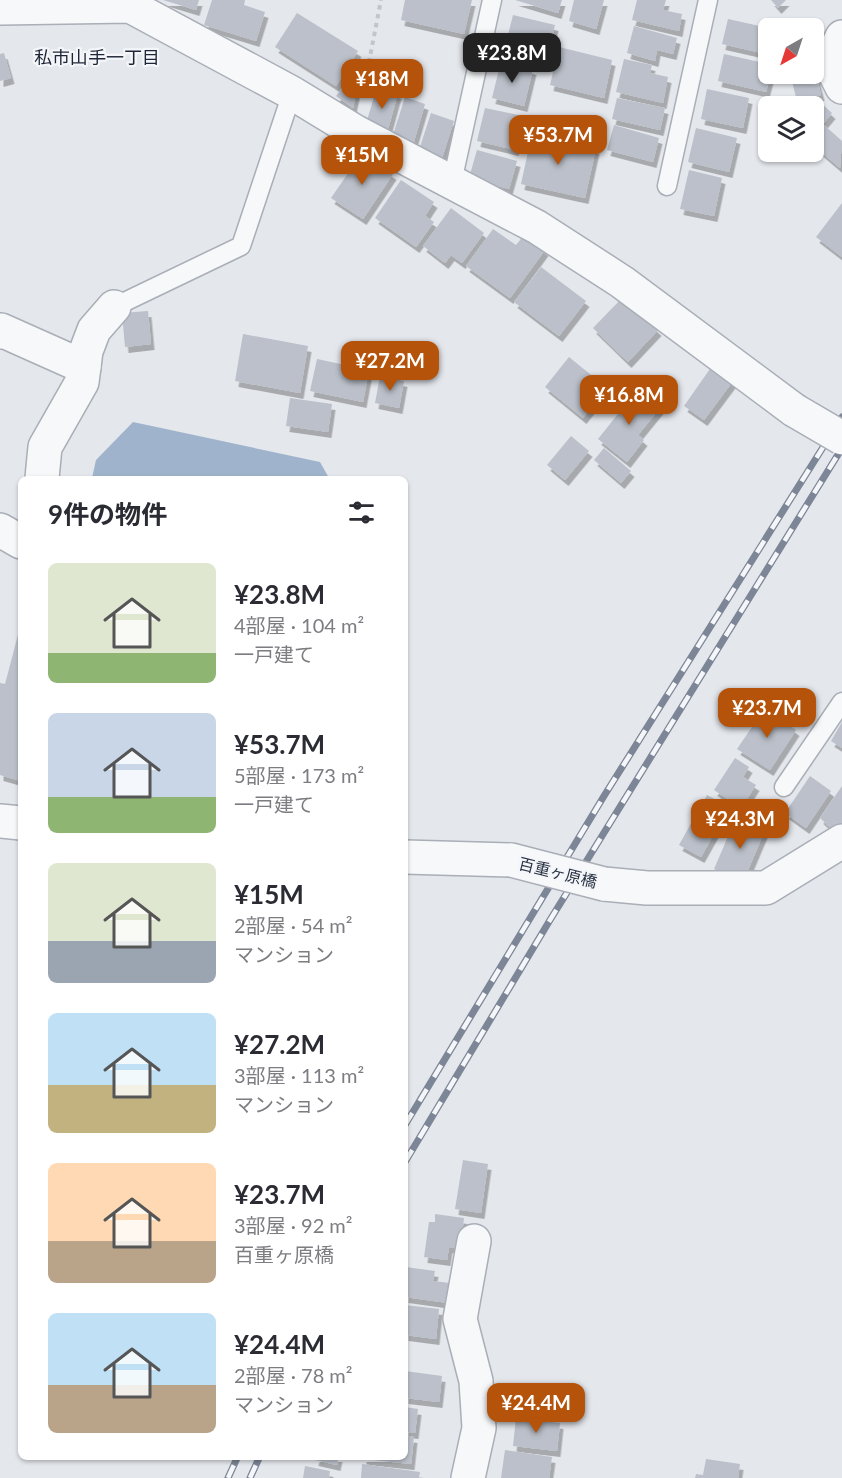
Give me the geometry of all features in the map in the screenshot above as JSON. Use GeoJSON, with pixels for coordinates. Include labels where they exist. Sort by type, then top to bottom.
{"type":"FeatureCollection","features":[{"type":"Feature","properties":{"kind":"street"},"geometry":{"type":"LineString","coordinates":[[0,8],[131,3],[292,93],[356,132],[537,227],[622,282],[794,410],[842,438]]}},
{"type":"Feature","properties":{"kind":"street"},"geometry":{"type":"LineString","coordinates":[[842,37],[830,63],[842,87]]}},
{"type":"Feature","properties":{"kind":"street"},"geometry":{"type":"LineString","coordinates":[[42,476],[45,447],[82,382],[86,351],[94,330],[114,307]]}},
{"type":"Feature","properties":{"kind":"street"},"geometry":{"type":"LineString","coordinates":[[0,332],[1,330],[84,368]]}},
{"type":"Feature","properties":{"kind":"street"},"geometry":{"type":"LineString","coordinates":[[0,821],[18,823]]}},
{"type":"Feature","properties":{"kind":"street","name":"百重ヶ原橋"},"geometry":{"type":"LineString","coordinates":[[408,857],[511,860],[604,884],[647,888],[766,888],[842,841]]}},
{"type":"Feature","properties":{"kind":"street"},"geometry":{"type":"LineString","coordinates":[[468,1478],[480,1428],[476,1381],[460,1319],[474,1241]]}},
{"type":"Feature","properties":{"kind":"lane"},"geometry":{"type":"LineString","coordinates":[[452,182],[492,0]]}},
{"type":"Feature","properties":{"kind":"lane"},"geometry":{"type":"LineString","coordinates":[[667,186],[708,0]]}},
{"type":"Feature","properties":{"kind":"lane"},"geometry":{"type":"LineString","coordinates":[[114,307],[241,246],[292,93]]}},
{"type":"Feature","properties":{"kind":"lane"},"geometry":{"type":"LineString","coordinates":[[784,787],[842,702]]}},
{"type":"Feature","properties":{"kind":"path"},"geometry":{"type":"LineString","coordinates":[[356,132],[381,0]]}},
{"type":"Feature","properties":{"kind":"water"},"geometry":{"type":"Polygon","coordinates":[[[133,422],[320,462],[328,476],[92,476],[96,460],[133,422]]]}},
{"type":"Feature","properties":{"kind":"building"},"geometry":{"type":"Polygon","coordinates":[[[163,0],[199,0],[196,10],[163,0]]]}},
{"type":"Feature","properties":{"kind":"building"},"geometry":{"type":"Polygon","coordinates":[[[212,0],[245,0],[244,5],[265,12],[256,41],[204,25],[212,0]]]}},
{"type":"Feature","properties":{"kind":"building"},"geometry":{"type":"Polygon","coordinates":[[[405,0],[472,0],[464,34],[401,20],[405,0]]]}},
{"type":"Feature","properties":{"kind":"building"},"geometry":{"type":"Polygon","coordinates":[[[515,0],[562,0],[558,13],[515,0]]]}},
{"type":"Feature","properties":{"kind":"building"},"geometry":{"type":"Polygon","coordinates":[[[574,0],[604,0],[596,29],[569,21],[574,0]]]}},
{"type":"Feature","properties":{"kind":"building"},"geometry":{"type":"Polygon","coordinates":[[[637,0],[666,0],[663,10],[682,14],[679,31],[632,20],[637,0]]]}},
{"type":"Feature","properties":{"kind":"building"},"geometry":{"type":"Polygon","coordinates":[[[771,0],[786,0],[778,8],[771,0]]]}},
{"type":"Feature","properties":{"kind":"building"},"geometry":{"type":"Polygon","coordinates":[[[297,13],[358,51],[336,86],[275,47],[297,13]]]}},
{"type":"Feature","properties":{"kind":"building"},"geometry":{"type":"Polygon","coordinates":[[[513,15],[555,25],[546,62],[504,51],[513,15]]]}},
{"type":"Feature","properties":{"kind":"building"},"geometry":{"type":"Polygon","coordinates":[[[728,19],[758,26],[758,52],[722,44],[728,19]]]}},
{"type":"Feature","properties":{"kind":"building"},"geometry":{"type":"Polygon","coordinates":[[[634,26],[677,38],[673,54],[657,50],[655,61],[627,53],[634,26]]]}},
{"type":"Feature","properties":{"kind":"building"},"geometry":{"type":"Polygon","coordinates":[[[559,47],[612,60],[604,98],[550,85],[559,47]]]}},
{"type":"Feature","properties":{"kind":"building"},"geometry":{"type":"Polygon","coordinates":[[[4,53],[11,78],[0,81],[0,54],[4,53]]]}},
{"type":"Feature","properties":{"kind":"building"},"geometry":{"type":"Polygon","coordinates":[[[724,54],[758,62],[758,84],[768,84],[766,92],[718,81],[724,54]]]}},
{"type":"Feature","properties":{"kind":"building"},"geometry":{"type":"Polygon","coordinates":[[[624,59],[652,65],[650,73],[668,77],[663,103],[616,92],[624,59]]]}},
{"type":"Feature","properties":{"kind":"building"},"geometry":{"type":"Polygon","coordinates":[[[501,61],[533,69],[524,106],[492,98],[501,61]]]}},
{"type":"Feature","properties":{"kind":"building"},"geometry":{"type":"Polygon","coordinates":[[[347,82],[358,84],[353,108],[336,96],[347,82]]]}},
{"type":"Feature","properties":{"kind":"building"},"geometry":{"type":"Polygon","coordinates":[[[793,84],[818,84],[821,95],[796,96],[793,84]]]}},
{"type":"Feature","properties":{"kind":"building"},"geometry":{"type":"Polygon","coordinates":[[[377,87],[398,93],[387,133],[365,127],[377,87]]]}},
{"type":"Feature","properties":{"kind":"building"},"geometry":{"type":"Polygon","coordinates":[[[707,89],[749,98],[743,128],[701,119],[707,89]]]}},
{"type":"Feature","properties":{"kind":"building"},"geometry":{"type":"Polygon","coordinates":[[[405,97],[425,104],[413,145],[392,138],[405,97]]]}},
{"type":"Feature","properties":{"kind":"building"},"geometry":{"type":"Polygon","coordinates":[[[617,98],[665,108],[660,130],[612,119],[617,98]]]}},
{"type":"Feature","properties":{"kind":"building"},"geometry":{"type":"Polygon","coordinates":[[[824,106],[832,113],[824,123],[824,106]]]}},
{"type":"Feature","properties":{"kind":"building"},"geometry":{"type":"Polygon","coordinates":[[[485,108],[523,116],[515,150],[477,141],[485,108]]]}},
{"type":"Feature","properties":{"kind":"building"},"geometry":{"type":"Polygon","coordinates":[[[431,113],[454,121],[441,161],[418,153],[431,113]]]}},
{"type":"Feature","properties":{"kind":"building"},"geometry":{"type":"Polygon","coordinates":[[[614,125],[659,138],[653,162],[607,150],[614,125]]]}},
{"type":"Feature","properties":{"kind":"building"},"geometry":{"type":"Polygon","coordinates":[[[824,125],[842,141],[840,168],[824,154],[824,125]]]}},
{"type":"Feature","properties":{"kind":"building"},"geometry":{"type":"Polygon","coordinates":[[[696,128],[737,138],[729,172],[688,162],[696,128]]]}},
{"type":"Feature","properties":{"kind":"building"},"geometry":{"type":"Polygon","coordinates":[[[532,133],[596,148],[585,198],[521,184],[532,133]]]}},
{"type":"Feature","properties":{"kind":"building"},"geometry":{"type":"Polygon","coordinates":[[[477,150],[517,161],[509,189],[469,178],[477,150]]]}},
{"type":"Feature","properties":{"kind":"building"},"geometry":{"type":"Polygon","coordinates":[[[362,153],[393,174],[363,219],[331,198],[362,153]]]}},
{"type":"Feature","properties":{"kind":"building"},"geometry":{"type":"Polygon","coordinates":[[[689,170],[722,178],[714,216],[680,209],[689,170]]]}},
{"type":"Feature","properties":{"kind":"building"},"geometry":{"type":"Polygon","coordinates":[[[401,180],[434,202],[425,216],[434,222],[416,247],[375,218],[401,180]]]}},
{"type":"Feature","properties":{"kind":"building"},"geometry":{"type":"Polygon","coordinates":[[[842,203],[842,257],[816,237],[842,203]]]}},
{"type":"Feature","properties":{"kind":"building"},"geometry":{"type":"Polygon","coordinates":[[[451,208],[484,233],[462,263],[451,255],[445,263],[423,246],[451,208]]]}},
{"type":"Feature","properties":{"kind":"building"},"geometry":{"type":"Polygon","coordinates":[[[493,229],[516,245],[524,235],[545,250],[510,298],[466,266],[493,229]]]}},
{"type":"Feature","properties":{"kind":"building"},"geometry":{"type":"Polygon","coordinates":[[[541,267],[586,301],[559,336],[514,302],[541,267]]]}},
{"type":"Feature","properties":{"kind":"building"},"geometry":{"type":"Polygon","coordinates":[[[623,297],[658,330],[628,362],[593,328],[623,297]]]}},
{"type":"Feature","properties":{"kind":"building"},"geometry":{"type":"Polygon","coordinates":[[[148,311],[151,344],[125,347],[122,313],[148,311]]]}},
{"type":"Feature","properties":{"kind":"building"},"geometry":{"type":"Polygon","coordinates":[[[243,334],[308,346],[300,393],[235,381],[243,334]]]}},
{"type":"Feature","properties":{"kind":"building"},"geometry":{"type":"Polygon","coordinates":[[[569,357],[607,388],[583,418],[545,387],[569,357]]]}},
{"type":"Feature","properties":{"kind":"building"},"geometry":{"type":"Polygon","coordinates":[[[317,359],[369,370],[363,402],[310,391],[317,359]]]}},
{"type":"Feature","properties":{"kind":"building"},"geometry":{"type":"Polygon","coordinates":[[[712,366],[733,381],[704,420],[684,406],[712,366]]]}},
{"type":"Feature","properties":{"kind":"building"},"geometry":{"type":"Polygon","coordinates":[[[380,376],[404,381],[399,408],[375,403],[380,376]]]}},
{"type":"Feature","properties":{"kind":"building"},"geometry":{"type":"Polygon","coordinates":[[[637,390],[660,408],[638,435],[644,440],[627,462],[598,439],[637,390]]]}},
{"type":"Feature","properties":{"kind":"building"},"geometry":{"type":"Polygon","coordinates":[[[290,398],[332,404],[328,432],[286,426],[290,398]]]}},
{"type":"Feature","properties":{"kind":"building"},"geometry":{"type":"Polygon","coordinates":[[[571,436],[589,451],[565,480],[547,465],[571,436]]]}},
{"type":"Feature","properties":{"kind":"building"},"geometry":{"type":"Polygon","coordinates":[[[604,448],[631,471],[621,483],[594,460],[604,448]]]}},
{"type":"Feature","properties":{"kind":"building"},"geometry":{"type":"Polygon","coordinates":[[[18,635],[18,780],[0,775],[0,683],[5,684],[18,635]]]}},
{"type":"Feature","properties":{"kind":"building"},"geometry":{"type":"Polygon","coordinates":[[[765,708],[796,730],[770,770],[737,749],[765,708]]]}},
{"type":"Feature","properties":{"kind":"building"},"geometry":{"type":"Polygon","coordinates":[[[842,722],[842,748],[831,741],[842,722]]]}},
{"type":"Feature","properties":{"kind":"building"},"geometry":{"type":"Polygon","coordinates":[[[735,758],[749,767],[743,777],[756,785],[741,808],[714,790],[735,758]]]}},
{"type":"Feature","properties":{"kind":"building"},"geometry":{"type":"Polygon","coordinates":[[[810,776],[831,791],[806,828],[785,813],[810,776]]]}},
{"type":"Feature","properties":{"kind":"building"},"geometry":{"type":"Polygon","coordinates":[[[842,786],[842,832],[838,835],[820,818],[842,786]]]}},
{"type":"Feature","properties":{"kind":"building"},"geometry":{"type":"Polygon","coordinates":[[[707,795],[729,807],[701,857],[679,845],[707,795]]]}},
{"type":"Feature","properties":{"kind":"building"},"geometry":{"type":"Polygon","coordinates":[[[736,818],[765,830],[743,882],[714,869],[736,818]]]}},
{"type":"Feature","properties":{"kind":"building"},"geometry":{"type":"Polygon","coordinates":[[[463,1160],[488,1164],[481,1213],[455,1209],[463,1160]]]}},
{"type":"Feature","properties":{"kind":"building"},"geometry":{"type":"Polygon","coordinates":[[[435,1214],[464,1218],[460,1249],[449,1247],[447,1260],[424,1257],[429,1222],[435,1222],[435,1214]]]}},
{"type":"Feature","properties":{"kind":"building"},"geometry":{"type":"Polygon","coordinates":[[[408,1267],[435,1271],[433,1281],[450,1283],[448,1303],[408,1297],[408,1267]]]}},
{"type":"Feature","properties":{"kind":"building"},"geometry":{"type":"Polygon","coordinates":[[[408,1305],[439,1309],[436,1339],[408,1335],[408,1305]]]}},
{"type":"Feature","properties":{"kind":"building"},"geometry":{"type":"Polygon","coordinates":[[[408,1371],[442,1376],[439,1402],[408,1398],[408,1371]]]}},
{"type":"Feature","properties":{"kind":"building"},"geometry":{"type":"Polygon","coordinates":[[[408,1407],[418,1409],[415,1433],[408,1432],[408,1407]]]}},
{"type":"Feature","properties":{"kind":"building"},"geometry":{"type":"Polygon","coordinates":[[[516,1418],[560,1423],[557,1451],[513,1446],[516,1418]]]}},
{"type":"Feature","properties":{"kind":"building"},"geometry":{"type":"Polygon","coordinates":[[[408,1436],[414,1437],[411,1464],[373,1460],[408,1460],[408,1436]]]}},
{"type":"Feature","properties":{"kind":"building"},"geometry":{"type":"Polygon","coordinates":[[[505,1450],[552,1457],[549,1478],[501,1478],[505,1450]]]}},
{"type":"Feature","properties":{"kind":"building"},"geometry":{"type":"Polygon","coordinates":[[[706,1459],[740,1464],[738,1478],[695,1478],[696,1474],[703,1475],[706,1459]]]}},
{"type":"Feature","properties":{"kind":"building"},"geometry":{"type":"Polygon","coordinates":[[[315,1460],[338,1460],[337,1465],[315,1460]]]}},
{"type":"Feature","properties":{"kind":"building"},"geometry":{"type":"Polygon","coordinates":[[[362,1464],[420,1472],[419,1478],[361,1478],[362,1464]]]}},
{"type":"Feature","properties":{"kind":"building"},"geometry":{"type":"Polygon","coordinates":[[[305,1466],[330,1471],[329,1478],[303,1478],[305,1466]]]}},
{"type":"Feature","properties":{"kind":"railway"},"geometry":{"type":"LineString","coordinates":[[408,1120],[604,796],[842,417]]}},
{"type":"Feature","properties":{"kind":"railway"},"geometry":{"type":"LineString","coordinates":[[408,1157],[550,920],[842,448]]}},
{"type":"Feature","properties":{"kind":"railway"},"geometry":{"type":"LineString","coordinates":[[228,1478],[236,1460]]}},
{"type":"Feature","properties":{"kind":"railway"},"geometry":{"type":"LineString","coordinates":[[250,1478],[258,1460]]}},
{"type":"Feature","properties":{"kind":"district","name":"私市山手一丁目"},"geometry":{"type":"Point","coordinates":[97,57]}}]}
